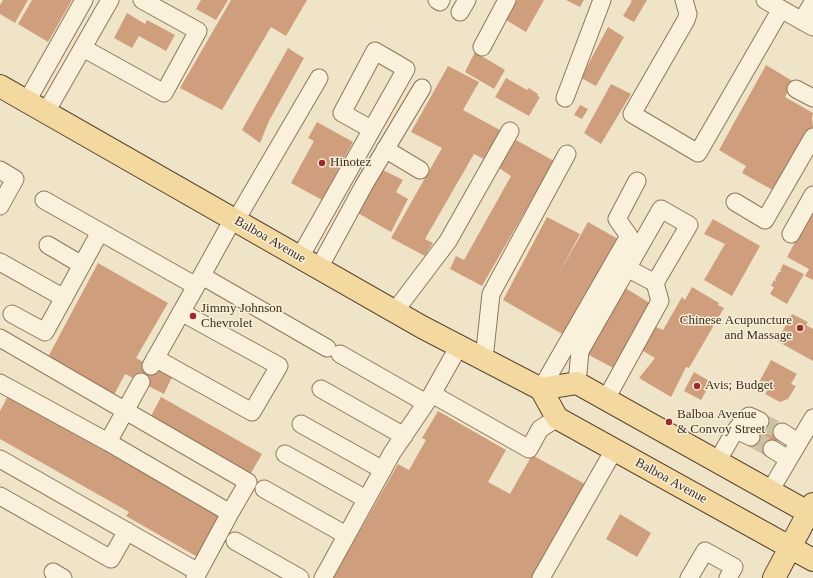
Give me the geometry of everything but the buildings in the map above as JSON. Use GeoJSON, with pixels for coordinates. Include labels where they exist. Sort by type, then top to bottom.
{"type":"FeatureCollection","features":[{"type":"Feature","properties":{"kind":"main road","name":"Balboa Avenue"},"geometry":{"type":"LineString","coordinates":[[0,86],[395,311],[541,390]]}},
{"type":"Feature","properties":{"kind":"main road"},"geometry":{"type":"LineString","coordinates":[[557,418],[541,390],[577,383],[770,491],[811,510],[790,546],[774,578]]}},
{"type":"Feature","properties":{"kind":"main road","name":"Balboa Avenue"},"geometry":{"type":"LineString","coordinates":[[557,418],[813,560]]}},
{"type":"Feature","properties":{"kind":"main road"},"geometry":{"type":"LineString","coordinates":[[806,578],[813,566]]}},
{"type":"Feature","properties":{"kind":"street"},"geometry":{"type":"LineString","coordinates":[[27,101],[84,0]]}},
{"type":"Feature","properties":{"kind":"street"},"geometry":{"type":"LineString","coordinates":[[46,112],[110,0]]}},
{"type":"Feature","properties":{"kind":"street"},"geometry":{"type":"LineString","coordinates":[[83,48],[164,93],[198,31],[142,0]]}},
{"type":"Feature","properties":{"kind":"street"},"geometry":{"type":"LineString","coordinates":[[437,0],[440,2],[441,0]]}},
{"type":"Feature","properties":{"kind":"street"},"geometry":{"type":"LineString","coordinates":[[482,47],[507,0]]}},
{"type":"Feature","properties":{"kind":"street"},"geometry":{"type":"LineString","coordinates":[[565,98],[602,0]]}},
{"type":"Feature","properties":{"kind":"street"},"geometry":{"type":"LineString","coordinates":[[684,0],[688,14],[686,20],[632,114],[698,152],[781,9]]}},
{"type":"Feature","properties":{"kind":"street"},"geometry":{"type":"LineString","coordinates":[[765,0],[808,24],[813,2]]}},
{"type":"Feature","properties":{"kind":"street"},"geometry":{"type":"LineString","coordinates":[[181,312],[279,366],[252,412],[153,362],[181,312],[199,281],[319,78]]}},
{"type":"Feature","properties":{"kind":"street"},"geometry":{"type":"LineString","coordinates":[[319,268],[364,185],[422,88]]}},
{"type":"Feature","properties":{"kind":"street"},"geometry":{"type":"LineString","coordinates":[[796,89],[813,98]]}},
{"type":"Feature","properties":{"kind":"street"},"geometry":{"type":"LineString","coordinates":[[300,257],[372,129]]}},
{"type":"Feature","properties":{"kind":"street"},"geometry":{"type":"LineString","coordinates":[[395,311],[448,241],[510,131]]}},
{"type":"Feature","properties":{"kind":"street"},"geometry":{"type":"LineString","coordinates":[[736,202],[765,220],[813,137]]}},
{"type":"Feature","properties":{"kind":"street"},"geometry":{"type":"LineString","coordinates":[[385,149],[420,170]]}},
{"type":"Feature","properties":{"kind":"street"},"geometry":{"type":"LineString","coordinates":[[484,360],[491,294],[568,154]]}},
{"type":"Feature","properties":{"kind":"street"},"geometry":{"type":"LineString","coordinates":[[0,170],[15,179],[0,206]]}},
{"type":"Feature","properties":{"kind":"street"},"geometry":{"type":"LineString","coordinates":[[541,390],[629,236],[617,219],[637,181]]}},
{"type":"Feature","properties":{"kind":"street"},"geometry":{"type":"LineString","coordinates":[[791,234],[813,195]]}},
{"type":"Feature","properties":{"kind":"street"},"geometry":{"type":"LineString","coordinates":[[44,200],[100,232],[199,281],[333,351],[530,449],[540,429],[557,418]]}},
{"type":"Feature","properties":{"kind":"street"},"geometry":{"type":"LineString","coordinates":[[577,383],[580,351],[661,209],[689,225],[655,283],[660,301],[606,399]]}},
{"type":"Feature","properties":{"kind":"street"},"geometry":{"type":"LineString","coordinates":[[12,314],[45,332],[100,232]]}},
{"type":"Feature","properties":{"kind":"street"},"geometry":{"type":"LineString","coordinates":[[48,246],[82,265]]}},
{"type":"Feature","properties":{"kind":"street"},"geometry":{"type":"LineString","coordinates":[[0,262],[64,298]]}},
{"type":"Feature","properties":{"kind":"street"},"geometry":{"type":"LineString","coordinates":[[627,268],[655,283]]}},
{"type":"Feature","properties":{"kind":"street"},"geometry":{"type":"LineString","coordinates":[[0,338],[248,482],[196,575],[127,531],[0,459]]}},
{"type":"Feature","properties":{"kind":"street"},"geometry":{"type":"LineString","coordinates":[[323,578],[383,470],[429,399],[459,346]]}},
{"type":"Feature","properties":{"kind":"street"},"geometry":{"type":"LineString","coordinates":[[108,442],[141,382]]}},
{"type":"Feature","properties":{"kind":"street"},"geometry":{"type":"LineString","coordinates":[[0,383],[108,442],[230,513]]}},
{"type":"Feature","properties":{"kind":"street"},"geometry":{"type":"LineString","coordinates":[[321,389],[404,436]]}},
{"type":"Feature","properties":{"kind":"street"},"geometry":{"type":"LineString","coordinates":[[717,462],[744,434],[742,422],[749,416],[760,421]]}},
{"type":"Feature","properties":{"kind":"street"},"geometry":{"type":"LineString","coordinates":[[770,491],[813,418]]}},
{"type":"Feature","properties":{"kind":"street"},"geometry":{"type":"LineString","coordinates":[[301,424],[383,470]]}},
{"type":"Feature","properties":{"kind":"street"},"geometry":{"type":"LineString","coordinates":[[782,432],[798,442]]}},
{"type":"Feature","properties":{"kind":"street"},"geometry":{"type":"LineString","coordinates":[[772,449],[788,459]]}},
{"type":"Feature","properties":{"kind":"street"},"geometry":{"type":"LineString","coordinates":[[541,578],[614,450]]}},
{"type":"Feature","properties":{"kind":"street"},"geometry":{"type":"LineString","coordinates":[[285,454],[366,499]]}},
{"type":"Feature","properties":{"kind":"street"},"geometry":{"type":"LineString","coordinates":[[264,489],[346,535]]}},
{"type":"Feature","properties":{"kind":"street"},"geometry":{"type":"LineString","coordinates":[[0,496],[111,560],[127,531]]}},
{"type":"Feature","properties":{"kind":"street"},"geometry":{"type":"LineString","coordinates":[[235,541],[300,578]]}},
{"type":"Feature","properties":{"kind":"street"},"geometry":{"type":"LineString","coordinates":[[689,578],[705,551],[734,567],[728,578]]}},
{"type":"Feature","properties":{"kind":"tunnel"},"geometry":{"type":"LineString","coordinates":[[760,421],[782,432]]}},
{"type":"Feature","properties":{"kind":"tunnel"},"geometry":{"type":"LineString","coordinates":[[751,437],[772,449]]}},
{"type":"Feature","properties":{"kind":"place","name":"Hinotez"},"geometry":{"type":"Point","coordinates":[322,163]}},
{"type":"Feature","properties":{"kind":"place","name":"Jimmy Johnson Chevrolet"},"geometry":{"type":"Point","coordinates":[193,316]}},
{"type":"Feature","properties":{"kind":"place","name":"Chinese Acupuncture and Massage"},"geometry":{"type":"Point","coordinates":[800,328]}},
{"type":"Feature","properties":{"kind":"place","name":"Avis; Budget"},"geometry":{"type":"Point","coordinates":[697,386]}},
{"type":"Feature","properties":{"kind":"place","name":"Balboa Avenue & Convoy Street"},"geometry":{"type":"Point","coordinates":[669,422]}}]}
